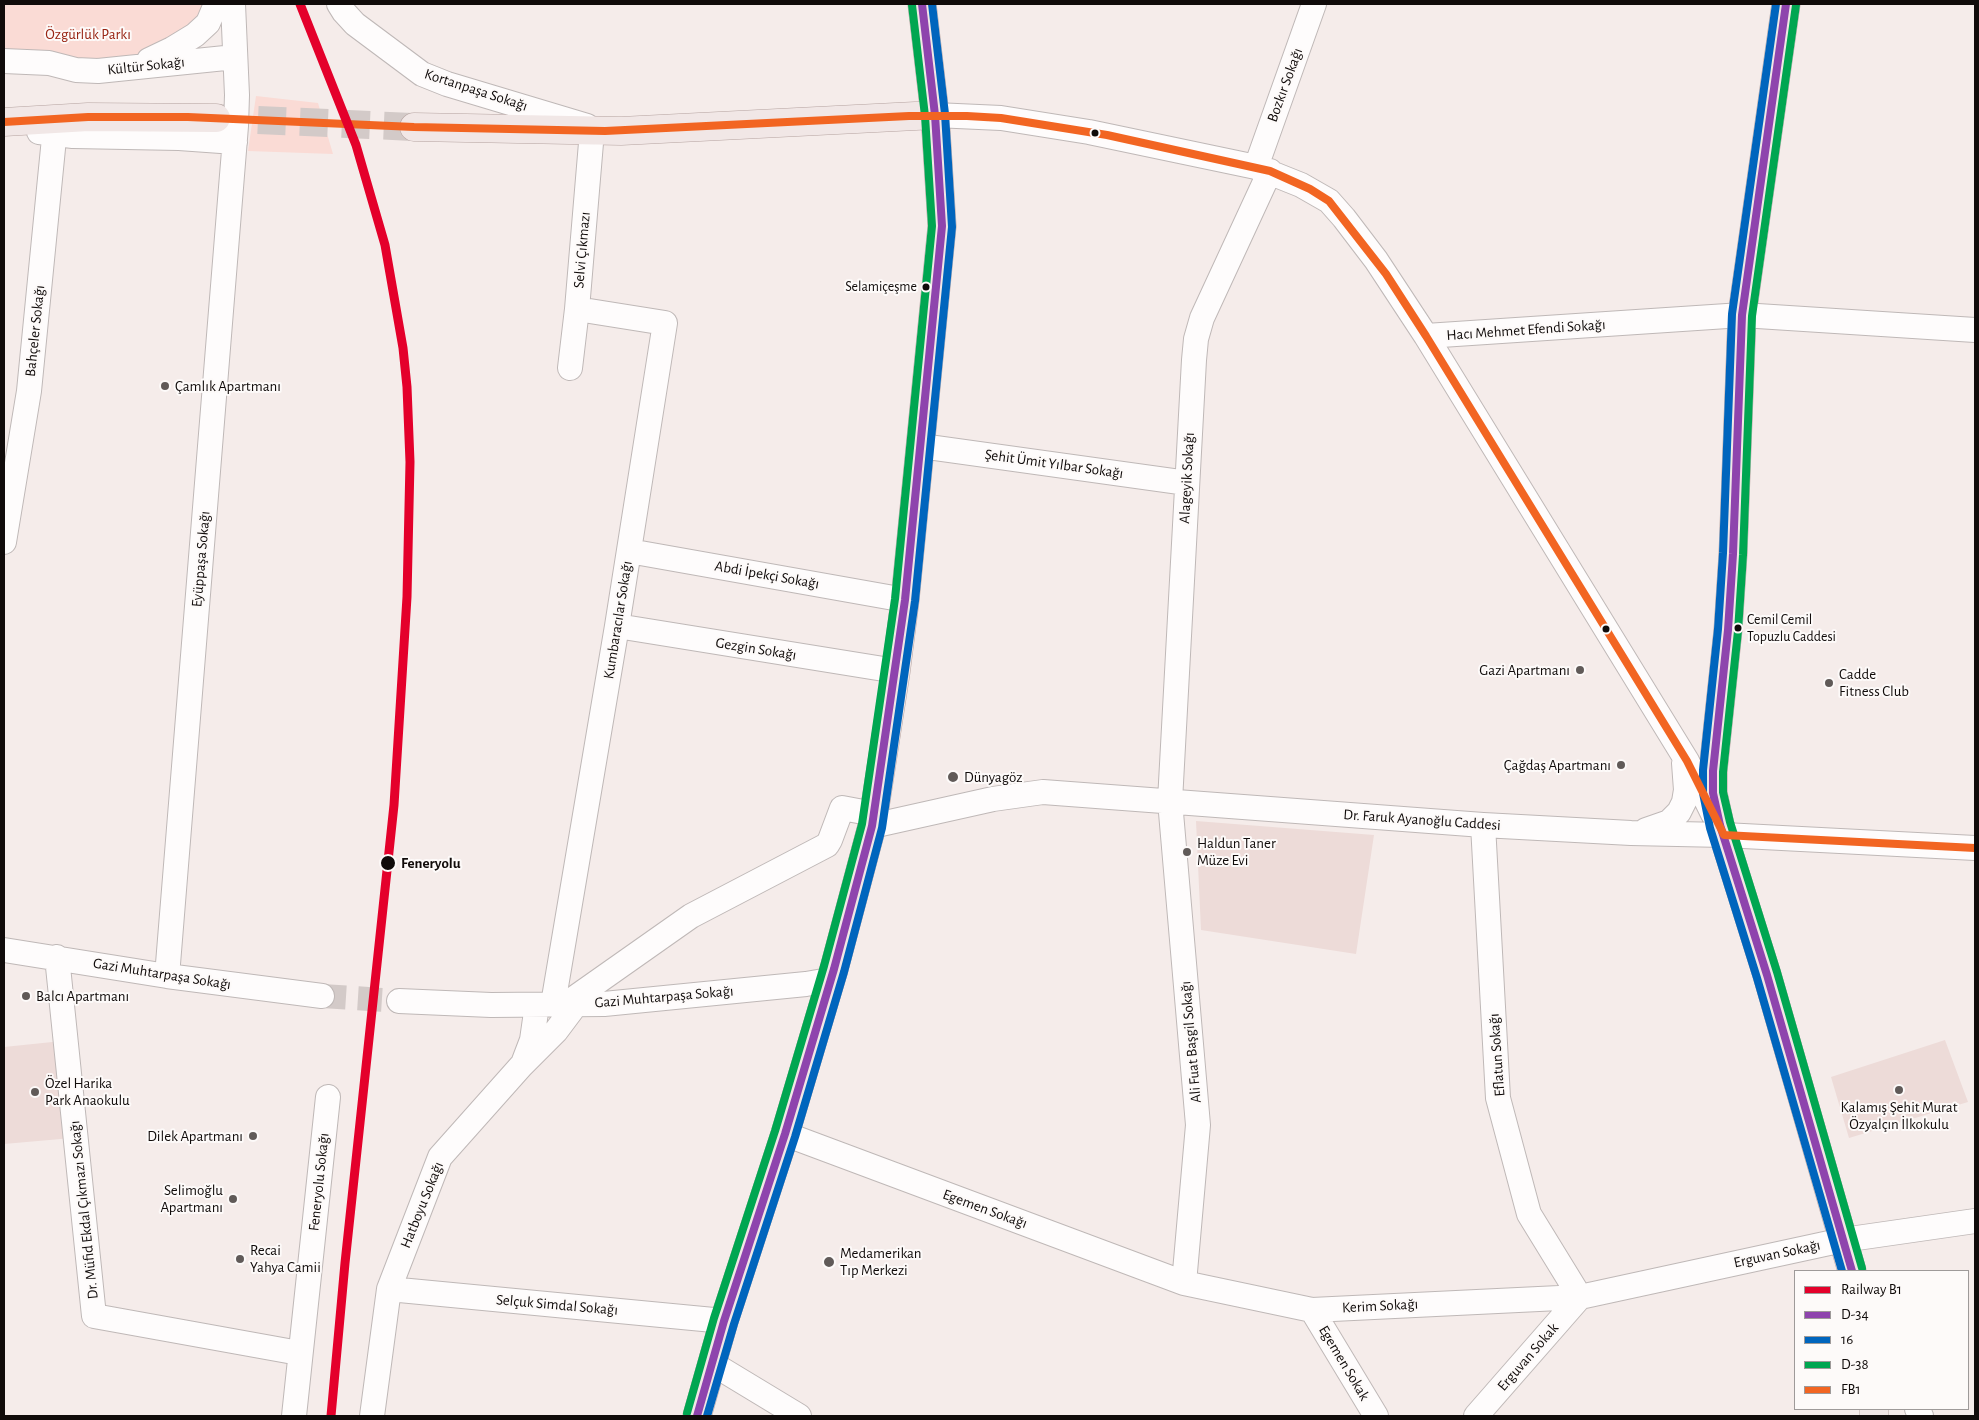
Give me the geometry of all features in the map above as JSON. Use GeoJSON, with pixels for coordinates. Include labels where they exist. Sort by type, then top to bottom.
{"type":"FeatureCollection","features":[{"type":"Feature","properties":{"kind":"main road"},"geometry":{"type":"LineString","coordinates":[[697,1416],[724,1321],[785,1134],[832,975],[873,820],[905,600],[942,226],[935,115],[922,4]]}},
{"type":"Feature","properties":{"kind":"main road"},"geometry":{"type":"LineString","coordinates":[[1786,4],[1742,315],[1732,572],[1713,779],[1714,800],[1770,985],[1852,1270]]}},
{"type":"Feature","properties":{"kind":"main road"},"geometry":{"type":"LineString","coordinates":[[414,127],[598,131],[935,115]]}},
{"type":"Feature","properties":{"kind":"main road"},"geometry":{"type":"LineString","coordinates":[[4,122],[55,126],[132,116],[216,118]]}},
{"type":"Feature","properties":{"kind":"street"},"geometry":{"type":"LineString","coordinates":[[203,28],[211,18],[216,4]]}},
{"type":"Feature","properties":{"kind":"street"},"geometry":{"type":"LineString","coordinates":[[233,4],[235,49]]}},
{"type":"Feature","properties":{"kind":"street","name":"Kortanpaşa Sokağı"},"geometry":{"type":"LineString","coordinates":[[339,4],[355,24],[422,74],[447,84],[598,131]]}},
{"type":"Feature","properties":{"kind":"street","name":"Bozkır Sokağı"},"geometry":{"type":"LineString","coordinates":[[1263,169],[1314,4]]}},
{"type":"Feature","properties":{"kind":"street"},"geometry":{"type":"LineString","coordinates":[[127,68],[172,49],[203,28],[215,23],[224,24],[231,30],[235,49]]}},
{"type":"Feature","properties":{"kind":"street","name":"Kültür Sokağı"},"geometry":{"type":"LineString","coordinates":[[4,61],[49,63],[84,71],[127,68],[235,49]]}},
{"type":"Feature","properties":{"kind":"street","name":"Eyüppaşa Sokağı"},"geometry":{"type":"LineString","coordinates":[[167,976],[235,142],[237,110],[235,49]]}},
{"type":"Feature","properties":{"kind":"street","name":"Hacı Mehmet Efendi Sokağı"},"geometry":{"type":"LineString","coordinates":[[935,115],[1001,118],[1127,139],[1263,169],[1316,192],[1336,208],[1376,260],[1426,336],[1742,315],[1975,330]]}},
{"type":"Feature","properties":{"kind":"street"},"geometry":{"type":"LineString","coordinates":[[4,126],[55,126],[73,136],[150,137],[235,142]]}},
{"type":"Feature","properties":{"kind":"street","name":"Bahçeler Sokağı"},"geometry":{"type":"LineString","coordinates":[[4,542],[29,391],[55,126]]}},
{"type":"Feature","properties":{"kind":"street","name":"Selvi Çıkmazı"},"geometry":{"type":"LineString","coordinates":[[570,368],[598,131]]}},
{"type":"Feature","properties":{"kind":"street","name":"Alageyik Sokağı"},"geometry":{"type":"LineString","coordinates":[[1170,801],[1194,360],[1198,330],[1263,169]]}},
{"type":"Feature","properties":{"kind":"street","name":"Kumbaracılar Sokağı"},"geometry":{"type":"LineString","coordinates":[[522,1066],[532,1040],[558,1004],[665,323],[577,309]]}},
{"type":"Feature","properties":{"kind":"street"},"geometry":{"type":"LineString","coordinates":[[1426,336],[1682,754],[1724,835]]}},
{"type":"Feature","properties":{"kind":"street","name":"Şehit Ümit Yılbar Sokağı"},"geometry":{"type":"LineString","coordinates":[[920,446],[1187,483]]}},
{"type":"Feature","properties":{"kind":"street","name":"Abdi İpekçi Sokağı"},"geometry":{"type":"LineString","coordinates":[[629,551],[905,600]]}},
{"type":"Feature","properties":{"kind":"street","name":"Gezgin Sokağı"},"geometry":{"type":"LineString","coordinates":[[617,626],[896,671]]}},
{"type":"Feature","properties":{"kind":"street"},"geometry":{"type":"LineString","coordinates":[[1631,833],[1664,824],[1679,812],[1684,802],[1686,790],[1682,754]]}},
{"type":"Feature","properties":{"kind":"street","name":"Dr. Faruk Ayanoğlu Caddesi"},"geometry":{"type":"LineString","coordinates":[[873,820],[1043,792],[1483,825],[1631,833],[1975,844]]}},
{"type":"Feature","properties":{"kind":"street","name":"Ali Fuat Başgil Sokağı"},"geometry":{"type":"LineString","coordinates":[[1170,801],[1198,1125],[1184,1282]]}},
{"type":"Feature","properties":{"kind":"street"},"geometry":{"type":"LineString","coordinates":[[558,1004],[691,916],[828,844],[842,808],[873,820]]}},
{"type":"Feature","properties":{"kind":"street","name":"Eflatun Sokağı"},"geometry":{"type":"LineString","coordinates":[[1483,825],[1498,1098],[1529,1214],[1580,1297]]}},
{"type":"Feature","properties":{"kind":"street","name":"Gazi Muhtarpaşa Sokağı"},"geometry":{"type":"LineString","coordinates":[[4,950],[167,976],[322,996]]}},
{"type":"Feature","properties":{"kind":"street","name":"Dr. Müfid Ekdal Çıkmazı Sokağı"},"geometry":{"type":"LineString","coordinates":[[57,957],[94,1316],[300,1353]]}},
{"type":"Feature","properties":{"kind":"street","name":"Gazi Muhtarpaşa Sokağı"},"geometry":{"type":"LineString","coordinates":[[399,1000],[491,1005],[558,1004],[602,996],[810,975],[832,975]]}},
{"type":"Feature","properties":{"kind":"street","name":"Hatboyu Sokağı"},"geometry":{"type":"LineString","coordinates":[[373,1406],[389,1289],[440,1157],[556,1031],[558,1004]]}},
{"type":"Feature","properties":{"kind":"street","name":"Feneryolu Sokağı"},"geometry":{"type":"LineString","coordinates":[[294,1416],[328,1097]]}},
{"type":"Feature","properties":{"kind":"street","name":"Egemen Sokağı"},"geometry":{"type":"LineString","coordinates":[[785,1134],[1184,1282]]}},
{"type":"Feature","properties":{"kind":"street","name":"Erguvan Sokağı"},"geometry":{"type":"LineString","coordinates":[[1580,1297],[1843,1240],[1975,1221]]}},
{"type":"Feature","properties":{"kind":"street","name":"Kerim Sokağı"},"geometry":{"type":"LineString","coordinates":[[1184,1282],[1312,1310],[1580,1297]]}},
{"type":"Feature","properties":{"kind":"street","name":"Selçuk Simdal Sokağı"},"geometry":{"type":"LineString","coordinates":[[389,1289],[724,1321]]}},
{"type":"Feature","properties":{"kind":"street","name":"Erguvan Sokak"},"geometry":{"type":"LineString","coordinates":[[1476,1416],[1580,1297]]}},
{"type":"Feature","properties":{"kind":"street","name":"Egemen Sokak"},"geometry":{"type":"LineString","coordinates":[[1312,1310],[1376,1416]]}},
{"type":"Feature","properties":{"kind":"street"},"geometry":{"type":"LineString","coordinates":[[713,1364],[799,1416]]}},
{"type":"Feature","properties":{"kind":"shaded area"},"geometry":{"type":"Polygon","coordinates":[[[1196,821],[1374,835],[1356,954],[1201,930],[1196,821]]]}},
{"type":"Feature","properties":{"kind":"shaded area","name":"Kalamış Şehit Murat Özyalçın İlkokulu"},"geometry":{"type":"Polygon","coordinates":[[[1945,1040],[1968,1102],[1849,1138],[1831,1077],[1945,1040]]]}},
{"type":"Feature","properties":{"kind":"shaded area","name":"Özel Harika Park Anaokulu"},"geometry":{"type":"Polygon","coordinates":[[[62,1041],[72,1138],[4,1144],[4,1047],[62,1041]]]}},
{"type":"Feature","properties":{"kind":"green space","name":"Özgürlük Parkı"},"geometry":{"type":"Polygon","coordinates":[[[4,4],[210,4],[196,28],[144,55],[84,67],[4,51],[4,4]]]}},
{"type":"Feature","properties":{"kind":"green space"},"geometry":{"type":"Polygon","coordinates":[[[256,96],[318,103],[333,154],[248,151],[256,96]]]}},
{"type":"Feature","properties":{"kind":"tunnel"},"geometry":{"type":"LineString","coordinates":[[216,118],[414,127]]}},
{"type":"Feature","properties":{"kind":"tunnel"},"geometry":{"type":"LineString","coordinates":[[322,996],[399,1001]]}},
{"type":"Feature","properties":{"kind":"rail line","name":"B1"},"geometry":{"type":"LineString","coordinates":[[300,4],[356,145],[385,245],[403,348],[407,387],[410,462],[407,597],[394,805],[345,1263],[331,1416]]}},
{"type":"Feature","properties":{"kind":"transit line","name":"D-34"},"geometry":{"type":"LineString","coordinates":[[697,1416],[724,1321],[785,1134],[834,969],[872,826],[905,600],[942,226],[935,115],[922,4]]}},
{"type":"Feature","properties":{"kind":"transit line","name":"16"},"geometry":{"type":"LineString","coordinates":[[707,1416],[734,1324],[795,1137],[844,972],[882,828],[915,601],[952,227],[945,114],[932,4]]}},
{"type":"Feature","properties":{"kind":"transit line","name":"16"},"geometry":{"type":"LineString","coordinates":[[1776,4],[1732,314],[1723,553],[1718,629],[1703,770],[1703,793],[1710,828],[1757,978],[1842,1270]]}},
{"type":"Feature","properties":{"kind":"transit line","name":"D-34"},"geometry":{"type":"LineString","coordinates":[[1786,4],[1742,315],[1733,554],[1728,630],[1713,771],[1713,793],[1720,825],[1767,975],[1852,1270]]}},
{"type":"Feature","properties":{"kind":"transit line","name":"D-38"},"geometry":{"type":"LineString","coordinates":[[687,1413],[714,1318],[775,1131],[824,966],[862,824],[895,599],[932,226],[925,116],[912,5]]}},
{"type":"Feature","properties":{"kind":"transit line","name":"D-38"},"geometry":{"type":"LineString","coordinates":[[1796,5],[1752,316],[1743,555],[1738,631],[1723,772],[1723,792],[1730,822],[1777,972],[1862,1268]]}},
{"type":"Feature","properties":{"kind":"transit line","name":"FB1"},"geometry":{"type":"LineString","coordinates":[[4,122],[88,117],[188,117],[414,127],[605,131],[909,116],[967,116],[1001,118],[1107,135],[1270,171],[1310,189],[1329,201],[1386,274],[1687,761],[1724,835],[1975,848]]}},
{"type":"Feature","properties":{"kind":"place","name":"Selamiçeşme"},"geometry":{"type":"Point","coordinates":[926,287]}},
{"type":"Feature","properties":{"kind":"place","name":"Çamlık Apartmanı"},"geometry":{"type":"Point","coordinates":[165,386]}},
{"type":"Feature","properties":{"kind":"place","name":"Cemil Cemil Topuzlu Caddesi"},"geometry":{"type":"Point","coordinates":[1738,628]}},
{"type":"Feature","properties":{"kind":"place","name":"Gazi Apartmanı"},"geometry":{"type":"Point","coordinates":[1580,670]}},
{"type":"Feature","properties":{"kind":"place","name":"Cadde Fitness Club"},"geometry":{"type":"Point","coordinates":[1829,683]}},
{"type":"Feature","properties":{"kind":"place","name":"Çağdaş Apartmanı"},"geometry":{"type":"Point","coordinates":[1621,765]}},
{"type":"Feature","properties":{"kind":"place","name":"Dünyagöz"},"geometry":{"type":"Point","coordinates":[953,777]}},
{"type":"Feature","properties":{"kind":"place","name":"Haldun Taner Müze Evi"},"geometry":{"type":"Point","coordinates":[1187,852]}},
{"type":"Feature","properties":{"kind":"place","name":"Feneryolu"},"geometry":{"type":"Point","coordinates":[388,863]}},
{"type":"Feature","properties":{"kind":"place","name":"Balcı Apartmanı"},"geometry":{"type":"Point","coordinates":[26,996]}},
{"type":"Feature","properties":{"kind":"place","name":"Kalamış Şehit Murat Özyalçın İlkokulu"},"geometry":{"type":"Point","coordinates":[1899,1090]}},
{"type":"Feature","properties":{"kind":"place","name":"Özel Harika Park Anaokulu"},"geometry":{"type":"Point","coordinates":[35,1092]}},
{"type":"Feature","properties":{"kind":"place","name":"Dilek Apartmanı"},"geometry":{"type":"Point","coordinates":[253,1136]}},
{"type":"Feature","properties":{"kind":"place","name":"Selimoğlu Apartmanı"},"geometry":{"type":"Point","coordinates":[233,1199]}},
{"type":"Feature","properties":{"kind":"place","name":"Recai Yahya Camii"},"geometry":{"type":"Point","coordinates":[240,1259]}},
{"type":"Feature","properties":{"kind":"place","name":"Medamerikan Tıp Merkezi"},"geometry":{"type":"Point","coordinates":[829,1262]}}]}
